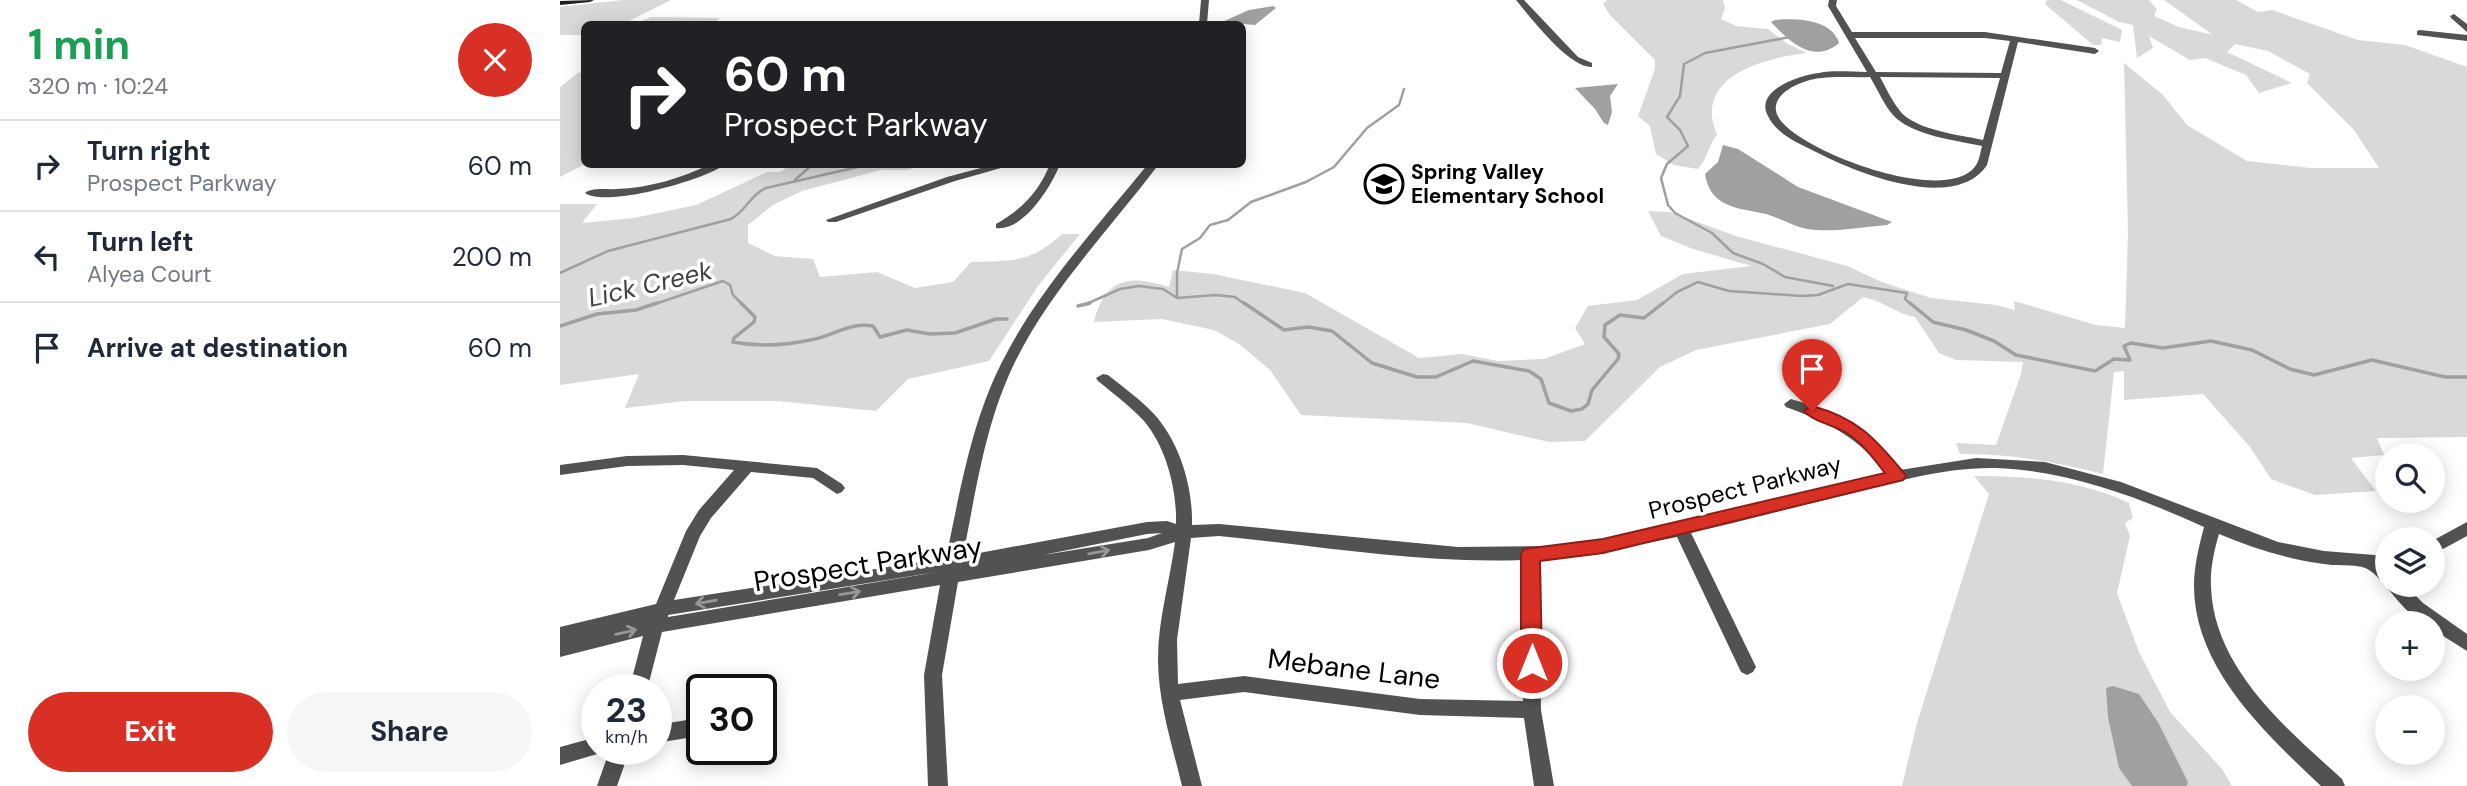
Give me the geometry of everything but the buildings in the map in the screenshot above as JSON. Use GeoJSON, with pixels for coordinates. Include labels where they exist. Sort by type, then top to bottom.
{"type":"FeatureCollection","features":[{"type":"Feature","properties":{"kind":"main road"},"geometry":{"type":"LineString","coordinates":[[560,3],[590,0]]}},
{"type":"Feature","properties":{"kind":"street"},"geometry":{"type":"LineString","coordinates":[[1203,21],[1205,0]]}},
{"type":"Feature","properties":{"kind":"street"},"geometry":{"type":"LineString","coordinates":[[1521,1],[1532,0]]}},
{"type":"Feature","properties":{"kind":"street"},"geometry":{"type":"LineString","coordinates":[[1833,0],[1834,10],[1892,108],[1909,123],[1939,134],[1987,144]]}},
{"type":"Feature","properties":{"kind":"street"},"geometry":{"type":"LineString","coordinates":[[1521,1],[1574,59],[1589,65]]}},
{"type":"Feature","properties":{"kind":"street"},"geometry":{"type":"LineString","coordinates":[[2454,16],[2467,29]]}},
{"type":"Feature","properties":{"kind":"street"},"geometry":{"type":"LineString","coordinates":[[2420,33],[2467,38]]}},
{"type":"Feature","properties":{"kind":"street"},"geometry":{"type":"LineString","coordinates":[[1849,35],[1986,35],[2095,51]]}},
{"type":"Feature","properties":{"kind":"street"},"geometry":{"type":"LineString","coordinates":[[2005,76],[1839,73],[1806,78],[1774,96],[1769,110],[1779,126],[1791,135],[1870,174],[1902,182],[1931,185],[1970,177],[1978,172],[1987,144],[2005,76],[2015,38]]}},
{"type":"Feature","properties":{"kind":"street"},"geometry":{"type":"LineString","coordinates":[[590,192],[646,190],[681,181],[712,168]]}},
{"type":"Feature","properties":{"kind":"street"},"geometry":{"type":"LineString","coordinates":[[832,220],[951,179],[994,168]]}},
{"type":"Feature","properties":{"kind":"street"},"geometry":{"type":"LineString","coordinates":[[1000,226],[1021,215],[1031,206],[1048,183],[1054,168]]}},
{"type":"Feature","properties":{"kind":"street"},"geometry":{"type":"LineString","coordinates":[[938,786],[933,675],[980,435],[1008,363],[1040,309],[1151,168]]}},
{"type":"Feature","properties":{"kind":"street"},"geometry":{"type":"LineString","coordinates":[[1103,378],[1151,420],[1160,434],[1180,484],[1185,506],[1184,532],[1168,620],[1167,660],[1170,693],[1192,786]]}},
{"type":"Feature","properties":{"kind":"street"},"geometry":{"type":"LineString","coordinates":[[1791,404],[1834,418],[1854,430],[1872,445],[1897,476]]}},
{"type":"Feature","properties":{"kind":"street"},"geometry":{"type":"LineString","coordinates":[[560,470],[657,460],[817,473],[836,488]]}},
{"type":"Feature","properties":{"kind":"street","name":"Prospect Parkway"},"geometry":{"type":"LineString","coordinates":[[560,649],[655,626],[952,571],[1149,544],[1184,532],[1219,530],[1463,554],[1531,554],[1603,546],[1897,476],[1949,466],[1991,463],[2047,467],[2096,478],[2273,547],[2319,558],[2375,562]]}},
{"type":"Feature","properties":{"kind":"street"},"geometry":{"type":"LineString","coordinates":[[642,674],[655,626],[692,535],[711,507],[747,466]]}},
{"type":"Feature","properties":{"kind":"street"},"geometry":{"type":"LineString","coordinates":[[2213,524],[2202,573],[2202,597],[2209,627],[2249,698],[2285,738],[2335,786]]}},
{"type":"Feature","properties":{"kind":"street"},"geometry":{"type":"LineString","coordinates":[[2445,541],[2467,527]]}},
{"type":"Feature","properties":{"kind":"street"},"geometry":{"type":"LineString","coordinates":[[1681,529],[1747,667]]}},
{"type":"Feature","properties":{"kind":"street"},"geometry":{"type":"LineString","coordinates":[[1531,554],[1532,710],[1544,786]]}},
{"type":"Feature","properties":{"kind":"street","name":"Prospect Parkway"},"geometry":{"type":"LineString","coordinates":[[560,634],[662,609],[909,569],[952,571]]}},
{"type":"Feature","properties":{"kind":"street"},"geometry":{"type":"LineString","coordinates":[[2406,597],[2467,644]]}},
{"type":"Feature","properties":{"kind":"street","name":"Mebane Lane"},"geometry":{"type":"LineString","coordinates":[[1170,693],[1244,684],[1420,707],[1532,710]]}},
{"type":"Feature","properties":{"kind":"street"},"geometry":{"type":"LineString","coordinates":[[560,756],[581,750]]}},
{"type":"Feature","properties":{"kind":"street"},"geometry":{"type":"LineString","coordinates":[[607,786],[614,765]]}},
{"type":"Feature","properties":{"kind":"shaded area"},"geometry":{"type":"Polygon","coordinates":[[[623,0],[671,0],[629,21],[581,21],[581,35],[560,35],[560,7],[623,0]]]}},
{"type":"Feature","properties":{"kind":"shaded area"},"geometry":{"type":"Polygon","coordinates":[[[1607,0],[1723,0],[1725,8],[1721,19],[1736,26],[1768,29],[1788,44],[1807,53],[1753,66],[1723,84],[1714,98],[1712,115],[1717,135],[1701,165],[1698,169],[1674,165],[1656,154],[1650,126],[1638,116],[1655,69],[1655,60],[1610,15],[1603,4],[1607,0]]]}},
{"type":"Feature","properties":{"kind":"shaded area"},"geometry":{"type":"Polygon","coordinates":[[[2047,0],[2061,0],[2122,30],[2120,42],[2102,38],[2101,45],[2093,45],[2045,4],[2047,0]]]}},
{"type":"Feature","properties":{"kind":"shaded area"},"geometry":{"type":"Polygon","coordinates":[[[2077,0],[2149,0],[2157,9],[2154,16],[2179,27],[2213,35],[2164,0],[2236,0],[2258,12],[2272,10],[2358,40],[2405,45],[2467,67],[2467,437],[2377,438],[2379,443],[2375,443],[2375,456],[2351,458],[2375,491],[2315,495],[2271,479],[2250,447],[2203,394],[2124,400],[2124,371],[2114,372],[2103,474],[2032,459],[1960,454],[1956,443],[1996,445],[2023,362],[1956,360],[1939,353],[1915,317],[1863,297],[1830,324],[1696,350],[1660,367],[1585,441],[1549,442],[1467,423],[1301,415],[1270,370],[1239,344],[1214,330],[1162,319],[1094,322],[1099,307],[1112,288],[1131,281],[1169,287],[1173,270],[1213,274],[1305,293],[1419,358],[1462,354],[1498,361],[1544,359],[1585,344],[1575,328],[1588,306],[1637,300],[1683,274],[1751,266],[1693,249],[1661,236],[1648,211],[1670,212],[1736,236],[1847,266],[1882,282],[1931,298],[1996,305],[2015,310],[2014,301],[2096,325],[2125,328],[2128,233],[2124,63],[2163,95],[2187,125],[2247,161],[2311,168],[2379,168],[2354,130],[2307,83],[2310,74],[2268,51],[2235,44],[2227,52],[2292,83],[2259,93],[2246,75],[2205,58],[2190,60],[2149,36],[2153,48],[2137,58],[2133,25],[2119,22],[2077,0]]]}},
{"type":"Feature","properties":{"kind":"shaded area"},"geometry":{"type":"Polygon","coordinates":[[[1273,6],[1276,8],[1255,25],[1246,24],[1246,21],[1224,21],[1249,10],[1273,6]]]}},
{"type":"Feature","properties":{"kind":"shaded area"},"geometry":{"type":"Polygon","coordinates":[[[651,17],[720,18],[716,21],[642,21],[651,17]]]}},
{"type":"Feature","properties":{"kind":"shaded area"},"geometry":{"type":"Polygon","coordinates":[[[1803,20],[1821,25],[1835,35],[1839,43],[1820,52],[1802,48],[1771,22],[1803,20]]]}},
{"type":"Feature","properties":{"kind":"shaded area"},"geometry":{"type":"Polygon","coordinates":[[[581,72],[581,166],[560,177],[560,87],[581,72]]]}},
{"type":"Feature","properties":{"kind":"shaded area"},"geometry":{"type":"Polygon","coordinates":[[[1618,84],[1610,96],[1612,112],[1608,125],[1575,88],[1618,84]]]}},
{"type":"Feature","properties":{"kind":"shaded area"},"geometry":{"type":"Polygon","coordinates":[[[1723,145],[1738,149],[1798,187],[1892,222],[1887,225],[1817,230],[1802,228],[1766,214],[1727,204],[1713,194],[1705,174],[1718,162],[1723,145]]]}},
{"type":"Feature","properties":{"kind":"shaded area"},"geometry":{"type":"Polygon","coordinates":[[[786,168],[914,168],[881,170],[802,191],[773,205],[748,225],[748,243],[775,256],[813,259],[820,277],[877,272],[915,288],[953,282],[971,262],[1030,256],[1062,234],[1080,234],[1038,286],[989,361],[908,379],[876,411],[778,401],[685,401],[625,408],[639,374],[560,385],[560,204],[597,204],[582,223],[634,218],[696,205],[767,172],[780,172],[786,168]]]}},
{"type":"Feature","properties":{"kind":"shaded area"},"geometry":{"type":"Polygon","coordinates":[[[1974,476],[2014,477],[2073,484],[2129,503],[2133,518],[2125,523],[2130,536],[2117,593],[2139,652],[2170,712],[2222,769],[2232,786],[1902,786],[1917,723],[1989,494],[1974,476]]]}},
{"type":"Feature","properties":{"kind":"shaded area"},"geometry":{"type":"Polygon","coordinates":[[[2113,686],[2139,694],[2159,724],[2188,782],[2187,786],[2132,786],[2119,768],[2108,717],[2106,688],[2113,686]]]}},
{"type":"Feature","properties":{"kind":"waterway"},"geometry":{"type":"LineString","coordinates":[[1790,37],[1705,53],[1684,64],[1680,96],[1667,117],[1680,130],[1688,146],[1667,164],[1661,178],[1668,205],[1675,213],[1712,233],[1733,253],[1763,264],[1785,277],[1833,286]]}},
{"type":"Feature","properties":{"kind":"waterway"},"geometry":{"type":"LineString","coordinates":[[1177,298],[1177,273],[1182,249],[1200,238],[1210,225],[1228,220],[1251,202],[1306,182],[1334,167],[1367,128],[1399,105],[1404,89]]}},
{"type":"Feature","properties":{"kind":"waterway"},"geometry":{"type":"LineString","coordinates":[[795,180],[808,168]]}},
{"type":"Feature","properties":{"kind":"waterway"},"geometry":{"type":"LineString","coordinates":[[560,273],[608,251],[731,219],[766,188],[854,168]]}},
{"type":"Feature","properties":{"kind":"waterway","name":"Lick Creek"},"geometry":{"type":"LineString","coordinates":[[652,305],[723,281],[730,285],[733,295],[755,317],[754,322],[734,338],[733,342],[774,345],[805,341],[865,325],[873,326],[880,337],[907,330],[930,334],[955,333],[996,319],[1007,319]]}},
{"type":"Feature","properties":{"kind":"waterway","name":"Lick Creek"},"geometry":{"type":"LineString","coordinates":[[1661,305],[1677,292],[1698,282],[1729,291],[1802,296],[1818,295],[1848,284],[1907,293],[1905,299],[1912,305]]}},
{"type":"Feature","properties":{"kind":"waterway","name":"Lick Creek"},"geometry":{"type":"LineString","coordinates":[[1087,304],[1120,289],[1139,286],[1163,289],[1177,298]]}},
{"type":"Feature","properties":{"kind":"waterway","name":"Lick Creek"},"geometry":{"type":"LineString","coordinates":[[1177,298],[1216,295],[1235,297],[1246,305]]}},
{"type":"Feature","properties":{"kind":"waterway","name":"Lick Creek"},"geometry":{"type":"LineString","coordinates":[[560,326],[597,314],[636,310],[657,303]]}},
{"type":"Feature","properties":{"kind":"waterway","name":"Lick Creek"},"geometry":{"type":"LineString","coordinates":[[1244,303],[1284,330],[1308,327],[1332,331],[1372,363],[1417,377],[1436,377],[1473,361],[1529,371],[1541,379],[1549,403],[1571,411],[1582,409],[1588,404],[1592,390],[1618,359],[1619,354],[1604,337],[1605,325],[1620,315],[1644,318],[1663,303]]}},
{"type":"Feature","properties":{"kind":"waterway","name":"Lick Creek"},"geometry":{"type":"LineString","coordinates":[[1910,303],[1933,322],[1966,330],[1994,341],[2016,355],[2095,371],[2114,359],[2130,360],[2124,346],[2131,343],[2163,348],[2211,341],[2252,350],[2290,369],[2314,375],[2372,360],[2445,377],[2467,377]]}},
{"type":"Feature","properties":{"kind":"waterway","name":"Lick Creek"},"geometry":{"type":"LineString","coordinates":[[1078,306],[1087,304]]}},
{"type":"Feature","properties":{"kind":"place","name":"Spring Valley Elementary School"},"geometry":{"type":"Point","coordinates":[1384,184]}},
{"type":"Feature","properties":{"kind":"route"},"geometry":{"type":"LineString","coordinates":[[1532,663],[1531,554],[1603,546],[1897,476],[1872,445],[1854,430],[1834,418],[1812,411]]}}]}
